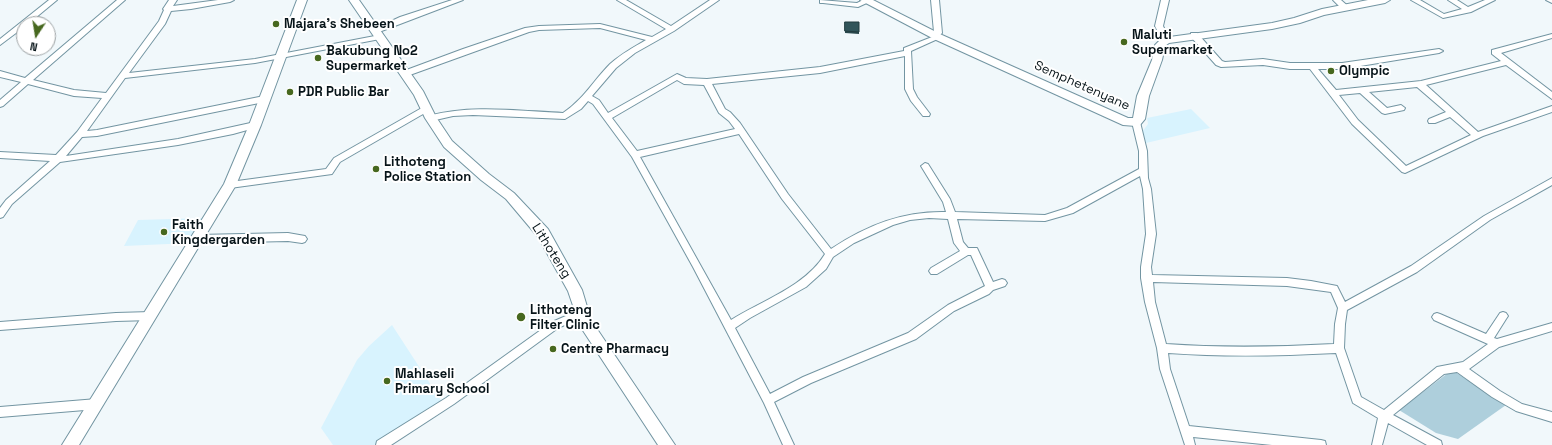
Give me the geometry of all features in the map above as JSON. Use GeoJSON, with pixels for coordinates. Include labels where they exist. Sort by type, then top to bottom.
{"type":"FeatureCollection","features":[{"type":"Feature","properties":{"kind":"main road"},"geometry":{"type":"LineString","coordinates":[[70,445],[98,404],[230,185],[255,125],[302,0]]}},
{"type":"Feature","properties":{"kind":"main road","name":"Lithoteng"},"geometry":{"type":"LineString","coordinates":[[354,0],[378,34],[448,144],[485,177],[510,196],[543,233],[575,290],[585,322],[666,445]]}},
{"type":"Feature","properties":{"kind":"main road"},"geometry":{"type":"LineString","coordinates":[[1166,40],[1194,35],[1272,26],[1296,21],[1322,12],[1385,0]]}},
{"type":"Feature","properties":{"kind":"main road","name":"Semphetenyane"},"geometry":{"type":"LineString","coordinates":[[866,1],[936,36],[1127,122],[1136,122],[1139,119],[1143,96],[1156,65],[1160,45],[1166,40]]}},
{"type":"Feature","properties":{"kind":"street"},"geometry":{"type":"LineString","coordinates":[[0,43],[53,0]]}},
{"type":"Feature","properties":{"kind":"street"},"geometry":{"type":"LineString","coordinates":[[0,104],[121,0]]}},
{"type":"Feature","properties":{"kind":"street"},"geometry":{"type":"LineString","coordinates":[[0,215],[9,202],[59,158],[80,134],[162,22],[167,9],[173,0]]}},
{"type":"Feature","properties":{"kind":"street"},"geometry":{"type":"LineString","coordinates":[[167,9],[191,7],[230,0]]}},
{"type":"Feature","properties":{"kind":"street"},"geometry":{"type":"LineString","coordinates":[[122,76],[280,56],[378,34],[403,18],[459,0]]}},
{"type":"Feature","properties":{"kind":"street"},"geometry":{"type":"LineString","coordinates":[[620,0],[671,29]]}},
{"type":"Feature","properties":{"kind":"street"},"geometry":{"type":"LineString","coordinates":[[230,185],[329,172],[338,160],[429,113],[473,112],[531,114],[560,117],[565,116],[587,97],[613,66],[652,39],[671,29],[714,0]]}},
{"type":"Feature","properties":{"kind":"street"},"geometry":{"type":"LineString","coordinates":[[926,114],[911,95],[909,88],[907,50],[936,36],[938,33],[936,0]]}},
{"type":"Feature","properties":{"kind":"street"},"geometry":{"type":"LineString","coordinates":[[1165,0],[1160,26],[1166,40]]}},
{"type":"Feature","properties":{"kind":"street"},"geometry":{"type":"LineString","coordinates":[[1337,0],[1346,8]]}},
{"type":"Feature","properties":{"kind":"street"},"geometry":{"type":"LineString","coordinates":[[1415,0],[1443,16],[1468,10],[1491,0]]}},
{"type":"Feature","properties":{"kind":"street"},"geometry":{"type":"LineString","coordinates":[[1452,0],[1468,10]]}},
{"type":"Feature","properties":{"kind":"street"},"geometry":{"type":"LineString","coordinates":[[823,1],[858,5],[866,1]]}},
{"type":"Feature","properties":{"kind":"street"},"geometry":{"type":"LineString","coordinates":[[404,74],[466,51],[528,30],[539,28],[600,26],[652,39]]}},
{"type":"Feature","properties":{"kind":"street"},"geometry":{"type":"LineString","coordinates":[[1194,35],[1219,63],[1224,65],[1263,62],[1290,66],[1342,66],[1439,51]]}},
{"type":"Feature","properties":{"kind":"street"},"geometry":{"type":"LineString","coordinates":[[1552,36],[1495,52],[1552,96]]}},
{"type":"Feature","properties":{"kind":"street"},"geometry":{"type":"LineString","coordinates":[[607,117],[677,77],[684,81],[707,82],[820,70],[908,53]]}},
{"type":"Feature","properties":{"kind":"street"},"geometry":{"type":"LineString","coordinates":[[1334,93],[1419,84],[1507,62]]}},
{"type":"Feature","properties":{"kind":"street"},"geometry":{"type":"LineString","coordinates":[[1313,67],[1334,93],[1336,100],[1405,170],[1477,136],[1552,110]]}},
{"type":"Feature","properties":{"kind":"street"},"geometry":{"type":"LineString","coordinates":[[0,74],[74,93],[107,96]]}},
{"type":"Feature","properties":{"kind":"street"},"geometry":{"type":"LineString","coordinates":[[707,82],[722,111],[726,112],[740,131],[810,233],[830,254]]}},
{"type":"Feature","properties":{"kind":"street"},"geometry":{"type":"LineString","coordinates":[[1419,84],[1477,136]]}},
{"type":"Feature","properties":{"kind":"street"},"geometry":{"type":"LineString","coordinates":[[1362,90],[1384,111],[1401,108]]}},
{"type":"Feature","properties":{"kind":"street"},"geometry":{"type":"LineString","coordinates":[[587,97],[596,102],[635,155],[768,400],[789,445]]}},
{"type":"Feature","properties":{"kind":"street"},"geometry":{"type":"LineString","coordinates":[[80,134],[97,133],[264,100]]}},
{"type":"Feature","properties":{"kind":"street"},"geometry":{"type":"LineString","coordinates":[[1432,121],[1452,113]]}},
{"type":"Feature","properties":{"kind":"street"},"geometry":{"type":"LineString","coordinates":[[1136,122],[1143,151],[1151,234],[1146,267],[1146,278],[1150,302],[1162,348],[1165,369],[1190,445]]}},
{"type":"Feature","properties":{"kind":"street"},"geometry":{"type":"LineString","coordinates":[[0,155],[59,158],[165,144],[233,131],[255,125]]}},
{"type":"Feature","properties":{"kind":"street"},"geometry":{"type":"LineString","coordinates":[[635,155],[740,131]]}},
{"type":"Feature","properties":{"kind":"street"},"geometry":{"type":"LineString","coordinates":[[925,166],[946,201],[959,243],[966,252]]}},
{"type":"Feature","properties":{"kind":"street"},"geometry":{"type":"LineString","coordinates":[[729,327],[746,315],[803,284],[823,266],[830,254],[850,240],[891,222],[910,217],[950,215],[991,218],[1039,218],[1059,216],[1144,170]]}},
{"type":"Feature","properties":{"kind":"street"},"geometry":{"type":"LineString","coordinates":[[1343,308],[1414,269],[1487,218],[1552,181]]}},
{"type":"Feature","properties":{"kind":"street"},"geometry":{"type":"LineString","coordinates":[[198,239],[288,237],[302,239]]}},
{"type":"Feature","properties":{"kind":"street"},"geometry":{"type":"LineString","coordinates":[[934,271],[966,252],[974,251],[990,287]]}},
{"type":"Feature","properties":{"kind":"street"},"geometry":{"type":"LineString","coordinates":[[1146,278],[1212,282],[1254,280],[1317,285],[1334,289],[1343,308],[1340,324],[1339,348],[1357,400],[1437,445]]}},
{"type":"Feature","properties":{"kind":"street"},"geometry":{"type":"LineString","coordinates":[[768,400],[807,380],[872,355],[912,336],[951,308],[986,291],[990,287],[1002,284]]}},
{"type":"Feature","properties":{"kind":"street"},"geometry":{"type":"LineString","coordinates":[[381,445],[450,401],[556,325],[582,313]]}},
{"type":"Feature","properties":{"kind":"street"},"geometry":{"type":"LineString","coordinates":[[0,326],[116,317],[151,316]]}},
{"type":"Feature","properties":{"kind":"street"},"geometry":{"type":"LineString","coordinates":[[1376,445],[1384,416],[1441,370],[1465,366],[1492,342],[1503,316]]}},
{"type":"Feature","properties":{"kind":"street"},"geometry":{"type":"LineString","coordinates":[[1437,317],[1492,342],[1552,327]]}},
{"type":"Feature","properties":{"kind":"street"},"geometry":{"type":"LineString","coordinates":[[1162,348],[1202,351],[1276,352],[1339,348]]}},
{"type":"Feature","properties":{"kind":"street"},"geometry":{"type":"LineString","coordinates":[[1458,367],[1496,394],[1520,408],[1552,417]]}},
{"type":"Feature","properties":{"kind":"street"},"geometry":{"type":"LineString","coordinates":[[0,412],[98,404]]}},
{"type":"Feature","properties":{"kind":"street"},"geometry":{"type":"LineString","coordinates":[[1186,431],[1321,445]]}},
{"type":"Feature","properties":{"kind":"shaded area"},"geometry":{"type":"Polygon","coordinates":[[[1191,109],[1210,128],[1146,143],[1142,132],[1148,124],[1147,118],[1191,109]]]}},
{"type":"Feature","properties":{"kind":"shaded area","name":"Faith Kingdergarden"},"geometry":{"type":"Polygon","coordinates":[[[204,218],[190,243],[124,246],[138,220],[204,218]]]}},
{"type":"Feature","properties":{"kind":"shaded area","name":"Mahlaseli Primary School"},"geometry":{"type":"Polygon","coordinates":[[[392,325],[442,402],[418,420],[374,445],[333,445],[321,428],[357,360],[369,346],[392,325]]]}},
{"type":"Feature","properties":{"kind":"shaded area"},"geometry":{"type":"Polygon","coordinates":[[[1452,370],[1506,405],[1458,439],[1436,433],[1399,410],[1452,370]]]}},
{"type":"Feature","properties":{"kind":"building"},"geometry":{"type":"Polygon","coordinates":[[[845,22],[859,22],[859,32],[845,31],[845,22]]]}},
{"type":"Feature","properties":{"kind":"place","name":"Majara's Shebeen"},"geometry":{"type":"Point","coordinates":[276,24]}},
{"type":"Feature","properties":{"kind":"place","name":"Maluti Supermarket"},"geometry":{"type":"Point","coordinates":[1124,42]}},
{"type":"Feature","properties":{"kind":"place","name":"Bakubung No2 Supermarket"},"geometry":{"type":"Point","coordinates":[318,58]}},
{"type":"Feature","properties":{"kind":"place","name":"Olympic"},"geometry":{"type":"Point","coordinates":[1331,71]}},
{"type":"Feature","properties":{"kind":"place","name":"PDR Public Bar"},"geometry":{"type":"Point","coordinates":[290,92]}},
{"type":"Feature","properties":{"kind":"place","name":"Lithoteng Police Station"},"geometry":{"type":"Point","coordinates":[376,169]}},
{"type":"Feature","properties":{"kind":"place","name":"Faith Kingdergarden"},"geometry":{"type":"Point","coordinates":[164,232]}},
{"type":"Feature","properties":{"kind":"place","name":"Lithoteng Filter Clinic"},"geometry":{"type":"Point","coordinates":[521,317]}},
{"type":"Feature","properties":{"kind":"place","name":"Centre Pharmacy"},"geometry":{"type":"Point","coordinates":[553,349]}},
{"type":"Feature","properties":{"kind":"place","name":"Mahlaseli Primary School"},"geometry":{"type":"Point","coordinates":[387,381]}}]}
